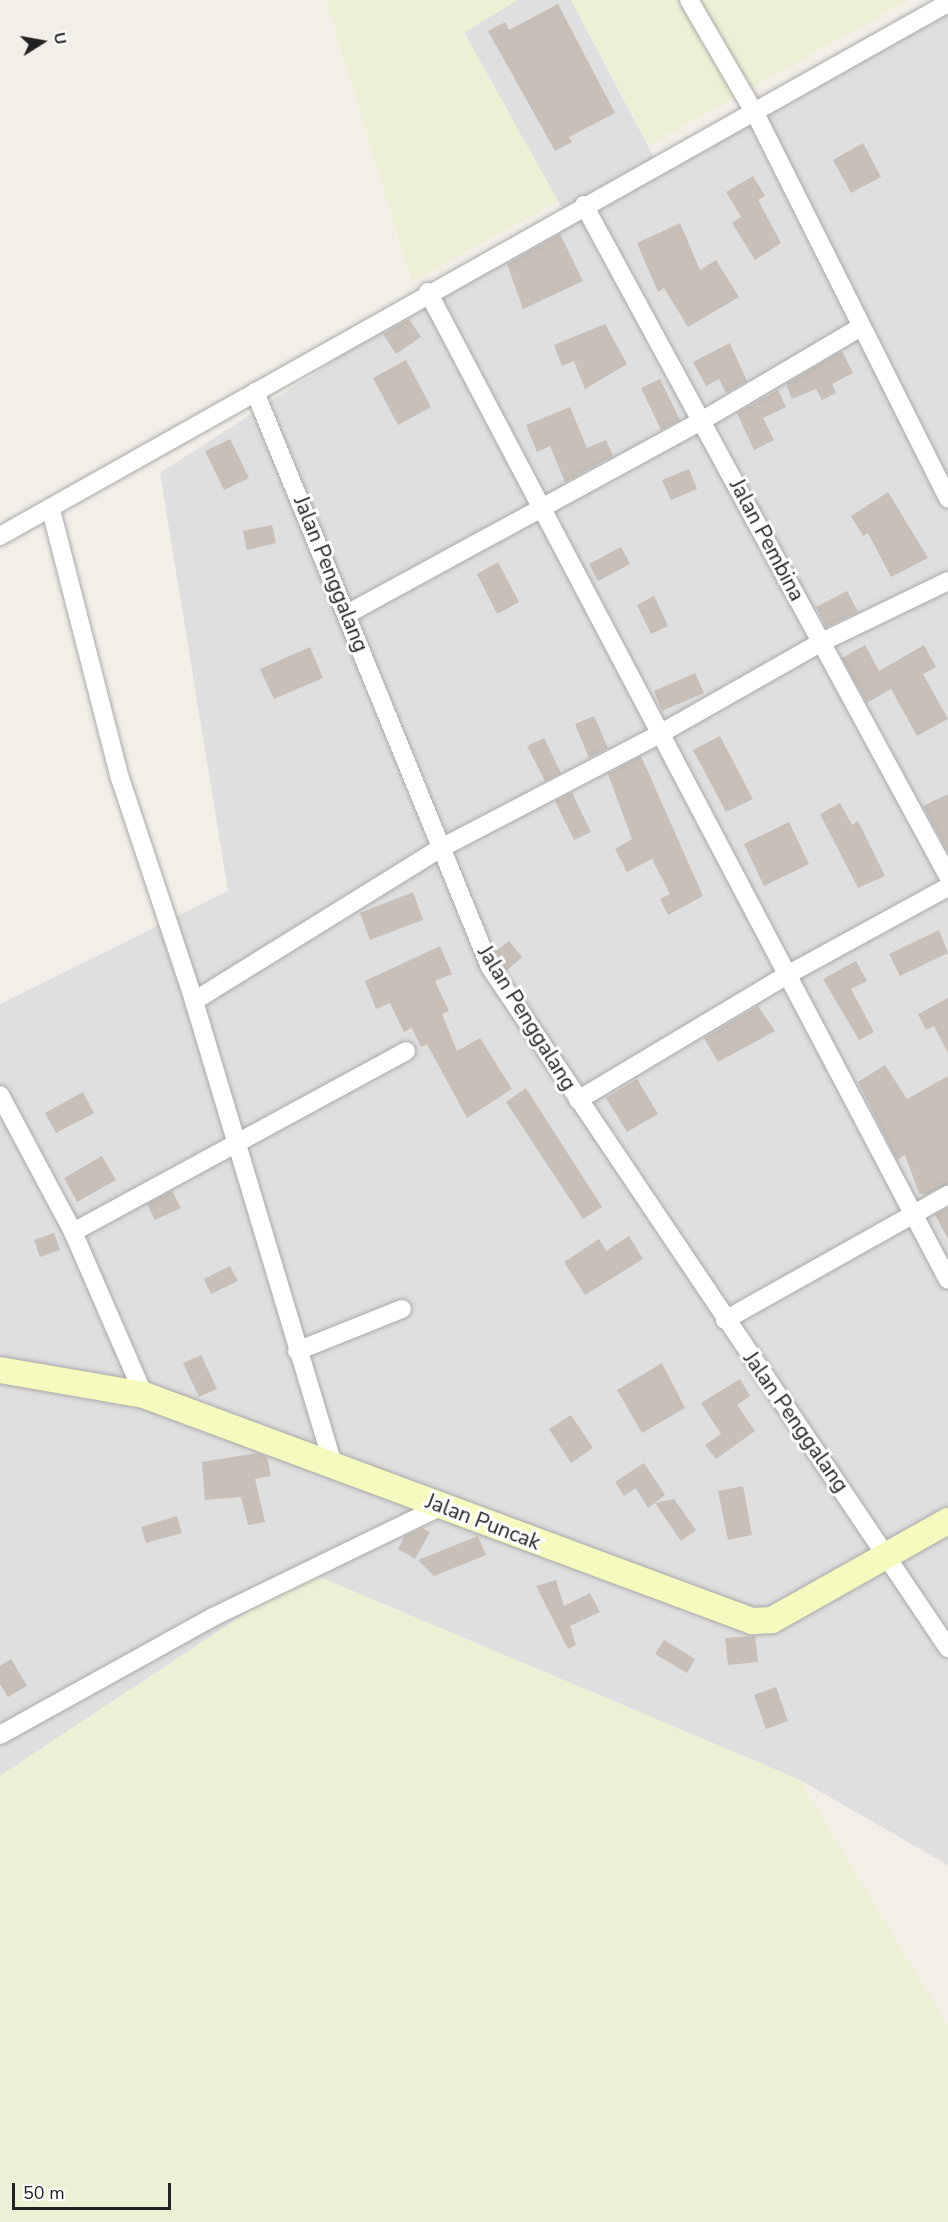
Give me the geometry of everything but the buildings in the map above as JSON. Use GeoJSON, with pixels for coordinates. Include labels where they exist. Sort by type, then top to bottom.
{"type":"FeatureCollection","features":[{"type":"Feature","properties":{"kind":"street"},"geometry":{"type":"LineString","coordinates":[[689,0],[756,115],[948,499]]}},
{"type":"Feature","properties":{"kind":"street"},"geometry":{"type":"LineString","coordinates":[[0,536],[51,510],[428,292],[584,205],[756,115],[948,3]]}},
{"type":"Feature","properties":{"kind":"street","name":"Jalan Pembina"},"geometry":{"type":"LineString","coordinates":[[584,205],[703,420],[948,876]]}},
{"type":"Feature","properties":{"kind":"street"},"geometry":{"type":"LineString","coordinates":[[428,292],[658,735],[948,1281]]}},
{"type":"Feature","properties":{"kind":"street"},"geometry":{"type":"LineString","coordinates":[[349,613],[703,420],[861,327]]}},
{"type":"Feature","properties":{"kind":"street","name":"Jalan Penggalang"},"geometry":{"type":"LineString","coordinates":[[255,392],[349,613],[438,849],[490,967],[725,1320],[888,1555],[948,1648]]}},
{"type":"Feature","properties":{"kind":"street"},"geometry":{"type":"LineString","coordinates":[[51,510],[120,778],[194,1001],[232,1141],[334,1467]]}},
{"type":"Feature","properties":{"kind":"street"},"geometry":{"type":"LineString","coordinates":[[194,1001],[438,849],[658,735],[822,642],[948,581]]}},
{"type":"Feature","properties":{"kind":"street"},"geometry":{"type":"LineString","coordinates":[[578,1100],[787,975],[948,887]]}},
{"type":"Feature","properties":{"kind":"street"},"geometry":{"type":"LineString","coordinates":[[73,1232],[232,1141],[406,1051]]}},
{"type":"Feature","properties":{"kind":"street"},"geometry":{"type":"LineString","coordinates":[[0,1095],[6,1120],[73,1232],[144,1395]]}},
{"type":"Feature","properties":{"kind":"street"},"geometry":{"type":"LineString","coordinates":[[725,1320],[948,1195]]}},
{"type":"Feature","properties":{"kind":"street"},"geometry":{"type":"LineString","coordinates":[[297,1351],[402,1309]]}},
{"type":"Feature","properties":{"kind":"street","name":"Jalan Puncak"},"geometry":{"type":"LineString","coordinates":[[0,1370],[144,1395],[752,1621],[772,1620],[948,1521]]}},
{"type":"Feature","properties":{"kind":"street"},"geometry":{"type":"LineString","coordinates":[[0,1735],[213,1617],[442,1506]]}},
{"type":"Feature","properties":{"kind":"shaded area"},"geometry":{"type":"Polygon","coordinates":[[[517,0],[571,0],[659,167],[948,6],[948,1865],[800,1780],[308,1572],[0,1776],[0,1004],[228,891],[160,473],[401,317],[567,218],[464,32],[517,0]]]}},
{"type":"Feature","properties":{"kind":"green space"},"geometry":{"type":"Polygon","coordinates":[[[326,0],[517,0],[464,33],[558,201],[412,282],[326,0]]]}},
{"type":"Feature","properties":{"kind":"green space"},"geometry":{"type":"Polygon","coordinates":[[[571,0],[909,0],[649,145],[571,0]]]}},
{"type":"Feature","properties":{"kind":"green space"},"geometry":{"type":"Polygon","coordinates":[[[307,1572],[800,1780],[948,2026],[948,2222],[0,2222],[0,1776],[307,1572]]]}}]}
